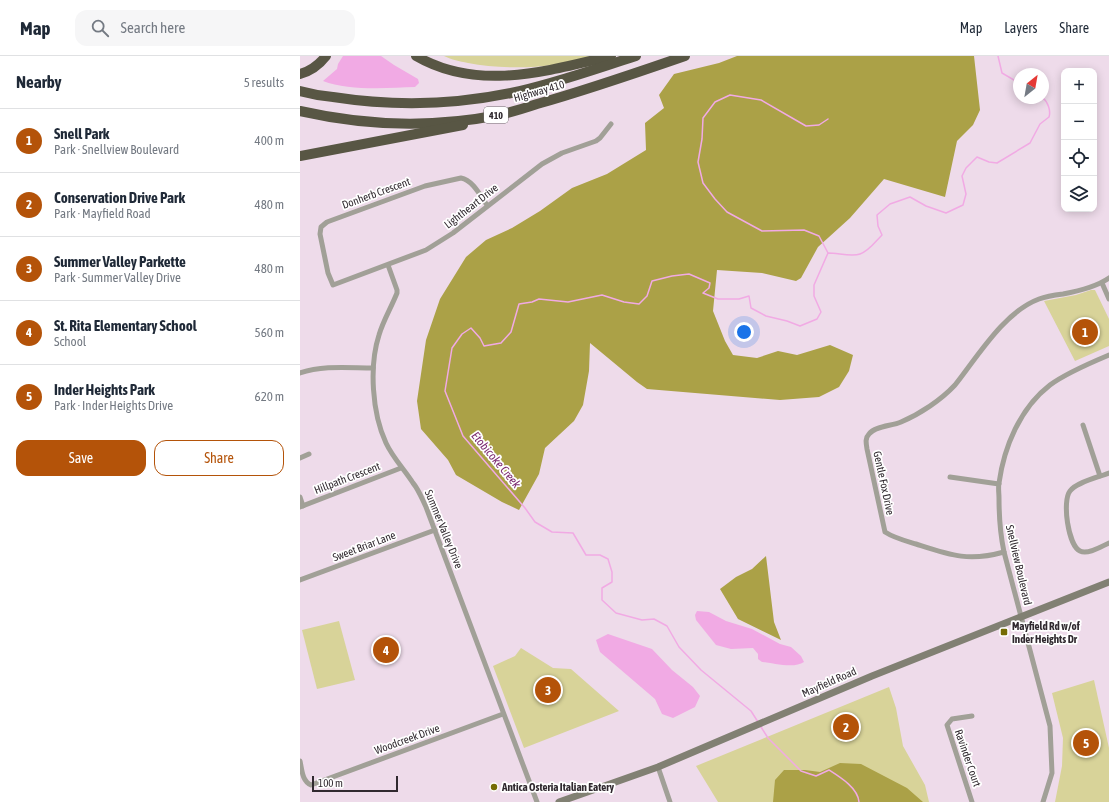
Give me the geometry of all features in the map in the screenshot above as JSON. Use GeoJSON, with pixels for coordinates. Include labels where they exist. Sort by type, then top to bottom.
{"type":"FeatureCollection","features":[{"type":"Feature","properties":{"kind":"highway"},"geometry":{"type":"LineString","coordinates":[[300,74],[311,70],[326,56]]}},
{"type":"Feature","properties":{"kind":"highway"},"geometry":{"type":"LineString","coordinates":[[416,56],[434,65],[449,70],[490,77],[529,74],[612,56]]}},
{"type":"Feature","properties":{"kind":"highway","name":"Highway 410"},"geometry":{"type":"LineString","coordinates":[[300,91],[356,101],[397,103],[472,99],[510,93],[561,81],[636,56]]}},
{"type":"Feature","properties":{"kind":"highway","name":"Highway 410"},"geometry":{"type":"LineString","coordinates":[[300,111],[329,118],[362,122],[402,124],[434,123],[500,115],[571,95],[685,56]]}},
{"type":"Feature","properties":{"kind":"highway"},"geometry":{"type":"LineString","coordinates":[[300,156],[486,121],[500,115]]}},
{"type":"Feature","properties":{"kind":"main road","name":"Mayfield Road"},"geometry":{"type":"LineString","coordinates":[[559,802],[658,767],[867,678],[1020,616],[1109,582]]}},
{"type":"Feature","properties":{"kind":"street","name":"Lightheart Drive"},"geometry":{"type":"LineString","coordinates":[[333,285],[418,254],[438,244],[536,168],[551,158],[596,141],[611,124]]}},
{"type":"Feature","properties":{"kind":"street","name":"Donherb Crescent"},"geometry":{"type":"LineString","coordinates":[[333,285],[328,272],[320,234],[321,227],[327,222],[425,186],[461,178],[470,182],[488,205]]}},
{"type":"Feature","properties":{"kind":"street","name":"Summer Valley Drive"},"geometry":{"type":"LineString","coordinates":[[388,265],[397,293],[379,335],[373,368],[376,402],[381,429],[386,442],[401,468],[414,484],[421,496],[537,802]]}},
{"type":"Feature","properties":{"kind":"street"},"geometry":{"type":"LineString","coordinates":[[1109,278],[1102,283],[1109,299]]}},
{"type":"Feature","properties":{"kind":"street","name":"Gentle Fox Drive"},"geometry":{"type":"LineString","coordinates":[[1004,552],[976,558],[954,556],[897,538],[885,532],[867,449],[867,436],[872,431],[900,422],[914,415],[947,393],[997,332],[1019,309],[1041,298],[1079,290],[1102,283]]}},
{"type":"Feature","properties":{"kind":"street","name":"Snellview Boulevard"},"geometry":{"type":"LineString","coordinates":[[1043,802],[1052,773],[1050,726],[1004,552],[999,526],[999,484],[1004,456],[1016,427],[1030,404],[1050,385],[1109,355]]}},
{"type":"Feature","properties":{"kind":"street"},"geometry":{"type":"LineString","coordinates":[[300,374],[316,369],[328,368],[373,368]]}},
{"type":"Feature","properties":{"kind":"street"},"geometry":{"type":"LineString","coordinates":[[1083,425],[1100,476]]}},
{"type":"Feature","properties":{"kind":"street"},"geometry":{"type":"LineString","coordinates":[[300,458],[309,454]]}},
{"type":"Feature","properties":{"kind":"street","name":"Hillpath Crescent"},"geometry":{"type":"LineString","coordinates":[[302,506],[401,468]]}},
{"type":"Feature","properties":{"kind":"street"},"geometry":{"type":"LineString","coordinates":[[1109,473],[1077,485],[1070,490],[1066,498],[1068,526],[1074,544],[1080,551],[1090,551],[1109,543]]}},
{"type":"Feature","properties":{"kind":"street"},"geometry":{"type":"LineString","coordinates":[[950,477],[999,484]]}},
{"type":"Feature","properties":{"kind":"street"},"geometry":{"type":"LineString","coordinates":[[300,496],[302,506]]}},
{"type":"Feature","properties":{"kind":"street","name":"Sweet Briar Lane"},"geometry":{"type":"LineString","coordinates":[[300,580],[434,530]]}},
{"type":"Feature","properties":{"kind":"street","name":"Woodcreek Drive"},"geometry":{"type":"LineString","coordinates":[[300,761],[306,783],[311,785],[503,714]]}},
{"type":"Feature","properties":{"kind":"street","name":"Ravinder Court"},"geometry":{"type":"LineString","coordinates":[[972,716],[952,719],[946,725],[972,802]]}},
{"type":"Feature","properties":{"kind":"street"},"geometry":{"type":"LineString","coordinates":[[658,767],[670,802]]}},
{"type":"Feature","properties":{"kind":"shaded area"},"geometry":{"type":"Polygon","coordinates":[[[343,56],[381,56],[418,79],[419,83],[415,87],[356,88],[323,81],[337,69],[343,56]]]}},
{"type":"Feature","properties":{"kind":"shaded area"},"geometry":{"type":"Polygon","coordinates":[[[444,56],[591,56],[562,64],[546,66],[498,67],[468,63],[444,56]]]}},
{"type":"Feature","properties":{"kind":"shaded area"},"geometry":{"type":"Polygon","coordinates":[[[737,56],[974,56],[980,110],[973,125],[957,141],[945,197],[884,179],[850,218],[818,247],[801,278],[796,281],[762,273],[717,270],[713,311],[725,341],[733,355],[757,358],[778,351],[797,355],[830,345],[853,355],[849,371],[839,387],[819,397],[780,400],[647,389],[590,343],[589,371],[583,405],[574,421],[545,448],[539,474],[519,510],[502,502],[456,475],[448,460],[421,429],[417,401],[426,340],[440,299],[466,257],[486,240],[512,228],[540,211],[572,188],[607,174],[646,150],[645,123],[664,108],[659,95],[674,74],[719,63],[737,56]]]}},
{"type":"Feature","properties":{"kind":"shaded area"},"geometry":{"type":"Polygon","coordinates":[[[1095,290],[1109,319],[1109,346],[1075,361],[1044,301],[1076,295],[1095,290]]]}},
{"type":"Feature","properties":{"kind":"shaded area"},"geometry":{"type":"Polygon","coordinates":[[[766,556],[774,622],[781,640],[738,619],[720,589],[736,577],[752,569],[766,556]]]}},
{"type":"Feature","properties":{"kind":"shaded area"},"geometry":{"type":"Polygon","coordinates":[[[697,611],[709,612],[726,621],[752,629],[780,644],[791,647],[801,656],[804,662],[795,665],[784,665],[762,662],[758,659],[758,654],[753,648],[731,649],[716,645],[696,620],[695,615],[697,611]]]}},
{"type":"Feature","properties":{"kind":"shaded area"},"geometry":{"type":"Polygon","coordinates":[[[339,621],[355,680],[317,689],[302,630],[339,621]]]}},
{"type":"Feature","properties":{"kind":"shaded area"},"geometry":{"type":"Polygon","coordinates":[[[608,634],[652,649],[672,670],[693,687],[700,696],[695,707],[673,718],[662,714],[655,699],[600,652],[596,640],[608,634]]]}},
{"type":"Feature","properties":{"kind":"shaded area"},"geometry":{"type":"Polygon","coordinates":[[[521,648],[553,668],[571,669],[619,711],[524,748],[493,666],[515,656],[521,648]]]}},
{"type":"Feature","properties":{"kind":"shaded area"},"geometry":{"type":"Polygon","coordinates":[[[1094,680],[1109,748],[1109,802],[1055,802],[1062,766],[1063,738],[1052,693],[1094,680]]]}},
{"type":"Feature","properties":{"kind":"shaded area"},"geometry":{"type":"Polygon","coordinates":[[[889,687],[896,708],[903,746],[925,785],[929,802],[718,802],[696,766],[889,687]]]}},
{"type":"Feature","properties":{"kind":"shaded area"},"geometry":{"type":"Polygon","coordinates":[[[840,763],[861,764],[907,788],[923,802],[773,802],[775,780],[784,770],[820,772],[840,763]]]}},
{"type":"Feature","properties":{"kind":"waterway","name":"Etobicoke Creek"},"geometry":{"type":"LineString","coordinates":[[998,56],[1002,73],[1013,79]]}},
{"type":"Feature","properties":{"kind":"waterway"},"geometry":{"type":"LineString","coordinates":[[828,119],[819,125],[806,126],[761,100],[730,95],[715,102],[703,118],[702,139],[698,162],[703,183],[727,212],[762,231],[804,230],[819,236],[828,253]]}},
{"type":"Feature","properties":{"kind":"waterway","name":"Etobicoke Creek"},"geometry":{"type":"LineString","coordinates":[[758,722],[751,711],[701,670],[679,647],[667,626],[654,619],[642,620],[616,613],[602,600],[602,588],[612,582],[612,572],[608,559],[600,555],[586,555],[573,533],[552,532],[535,522],[525,508],[463,436],[445,391],[452,348],[462,334],[471,328],[480,338],[484,346],[501,343],[511,332],[519,304],[532,302],[539,299],[568,302],[602,295],[624,302],[639,304],[647,296],[652,281],[689,274],[710,283],[709,288],[703,293],[718,299],[739,299],[749,296],[751,308],[766,316],[800,326],[817,319],[821,312],[814,296],[814,285],[828,253],[853,255],[866,251],[882,235],[878,226],[877,215],[890,204],[910,197],[926,206],[946,213],[963,205],[966,194],[962,176],[966,168],[977,157],[989,162],[997,163],[1030,143],[1040,124],[1049,117],[1050,112],[1047,104]]}},
{"type":"Feature","properties":{"kind":"waterway","name":"Etobicoke Creek"},"geometry":{"type":"LineString","coordinates":[[761,727],[768,738],[801,771],[816,776],[829,770],[852,788],[858,797],[859,802]]}},
{"type":"Feature","properties":{"kind":"place","name":"Snell Park"},"geometry":{"type":"Point","coordinates":[1085,332]}},
{"type":"Feature","properties":{"kind":"place","name":"Mayfield Rd w/of Inder Heights Dr"},"geometry":{"type":"Point","coordinates":[1004,632]}},
{"type":"Feature","properties":{"kind":"place","name":"St. Rita Elementary School"},"geometry":{"type":"Point","coordinates":[386,650]}},
{"type":"Feature","properties":{"kind":"place","name":"Summer Valley Parkette"},"geometry":{"type":"Point","coordinates":[548,690]}},
{"type":"Feature","properties":{"kind":"place","name":"Conservation Drive Park"},"geometry":{"type":"Point","coordinates":[846,727]}},
{"type":"Feature","properties":{"kind":"place","name":"Inder Heights Park"},"geometry":{"type":"Point","coordinates":[1086,743]}},
{"type":"Feature","properties":{"kind":"place","name":"Antica Osteria Italian Eatery"},"geometry":{"type":"Point","coordinates":[494,787]}}]}
